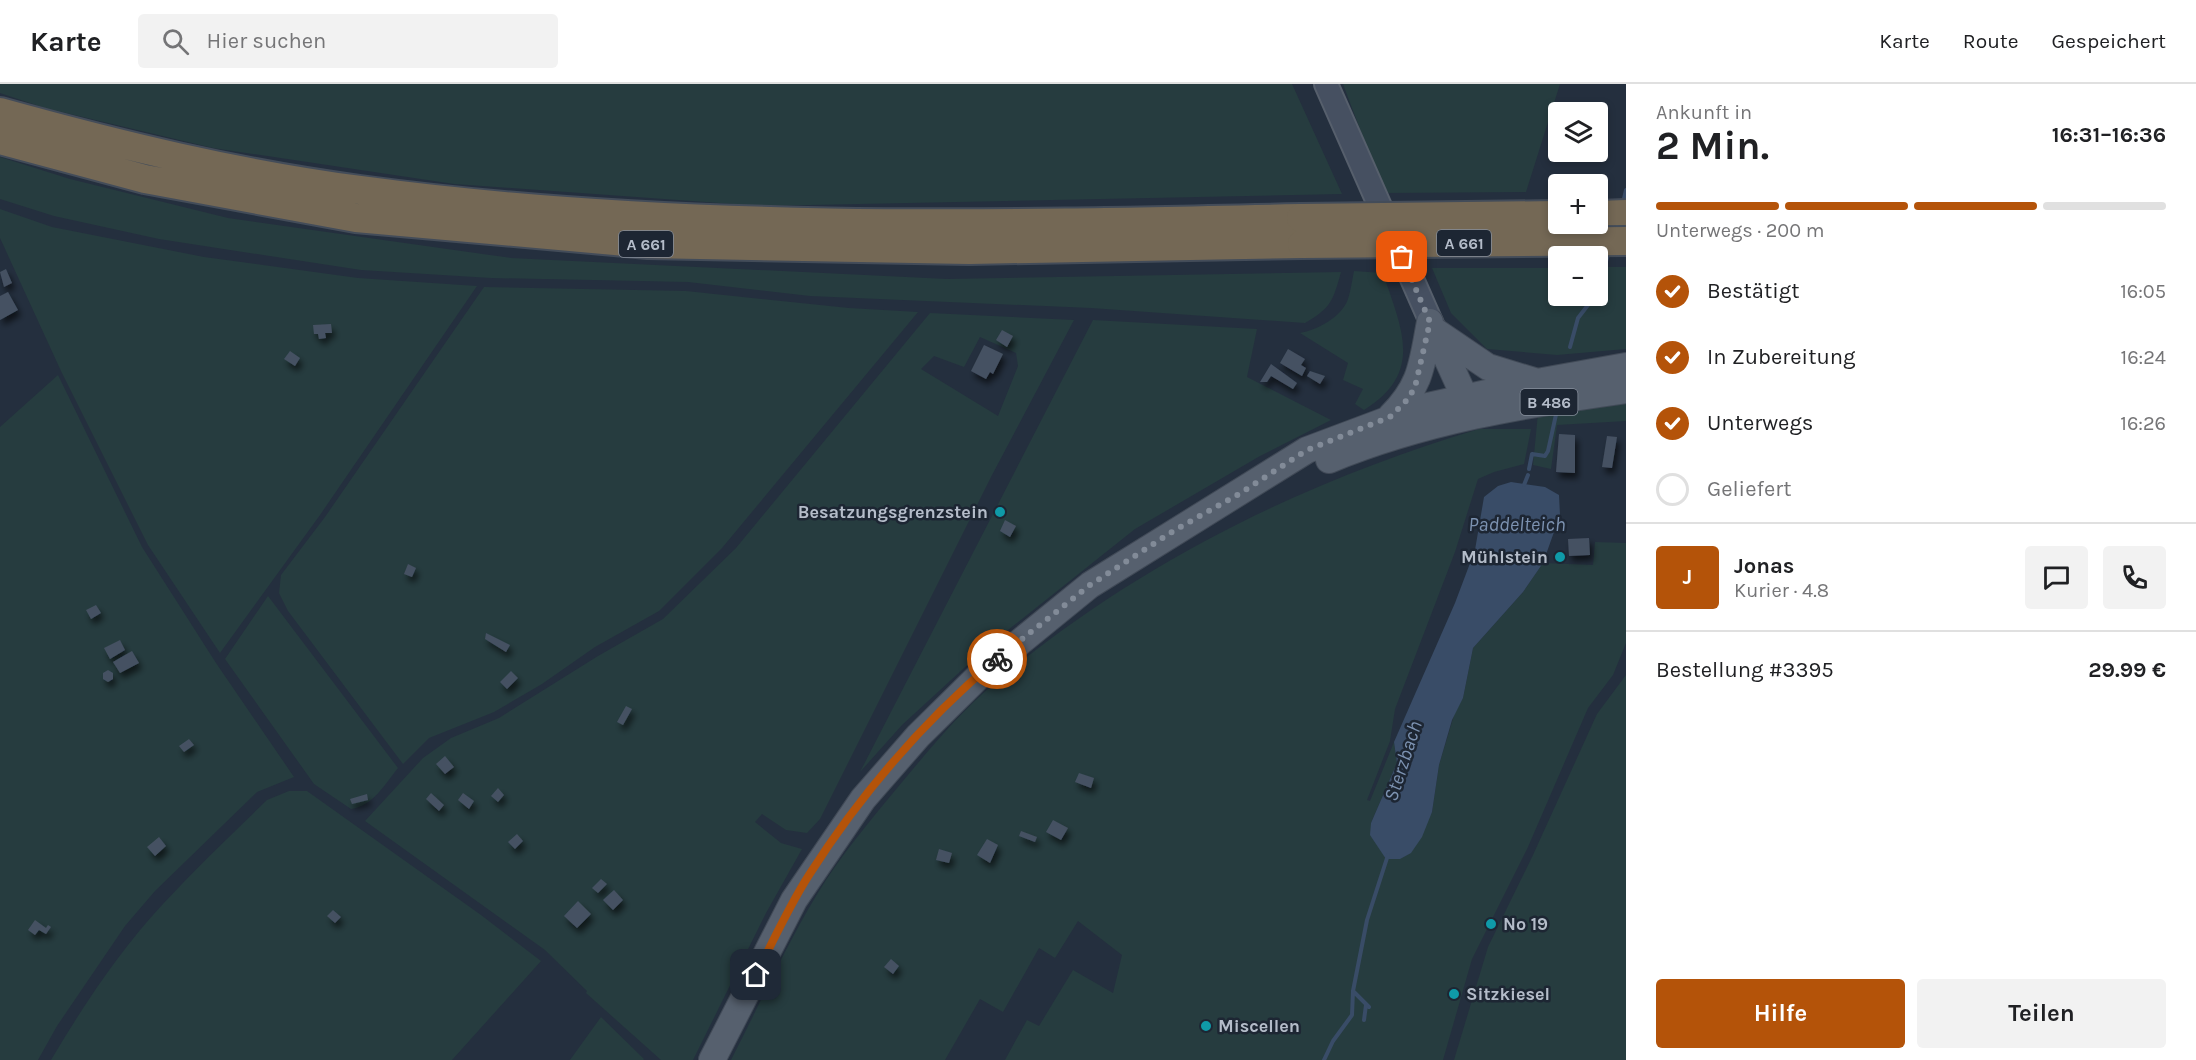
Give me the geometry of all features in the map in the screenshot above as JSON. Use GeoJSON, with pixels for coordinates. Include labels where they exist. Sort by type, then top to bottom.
{"type":"FeatureCollection","features":[{"type":"Feature","properties":{"kind":"highway","name":"A 661"},"geometry":{"type":"LineString","coordinates":[[0,112],[86,136],[252,173],[382,193],[593,213],[740,221],[1301,231],[1626,241]]}},
{"type":"Feature","properties":{"kind":"highway","name":"A 661"},"geometry":{"type":"LineString","coordinates":[[0,140],[145,179],[356,218],[648,244],[957,250],[1548,216]]}},
{"type":"Feature","properties":{"kind":"highway"},"geometry":{"type":"LineString","coordinates":[[1608,214],[1626,214]]}},
{"type":"Feature","properties":{"kind":"main road"},"geometry":{"type":"LineString","coordinates":[[1326,84],[1469,407]]}},
{"type":"Feature","properties":{"kind":"main road"},"geometry":{"type":"LineString","coordinates":[[1433,327],[1488,367],[1537,382]]}},
{"type":"Feature","properties":{"kind":"main road"},"geometry":{"type":"LineString","coordinates":[[1390,417],[1408,399],[1415,387],[1433,327]]}},
{"type":"Feature","properties":{"kind":"main road","name":"B 486"},"geometry":{"type":"LineString","coordinates":[[1239,494],[1537,382],[1626,366]]}},
{"type":"Feature","properties":{"kind":"main road","name":"B 486"},"geometry":{"type":"LineString","coordinates":[[712,1060],[809,875],[863,799],[918,736],[983,672],[1090,585],[1307,450],[1390,417],[1626,390]]}},
{"type":"Feature","properties":{"kind":"green space"},"geometry":{"type":"Polygon","coordinates":[[[0,84],[1292,84],[1342,194],[761,206],[454,184],[213,148],[45,108],[0,93],[0,84]]]}},
{"type":"Feature","properties":{"kind":"green space"},"geometry":{"type":"Polygon","coordinates":[[[1343,84],[1560,84],[1554,102],[1548,102],[1548,122],[1526,192],[1384,193],[1343,84]]]}},
{"type":"Feature","properties":{"kind":"green space"},"geometry":{"type":"Polygon","coordinates":[[[0,157],[70,179],[228,218],[511,258],[947,279],[1341,272],[1330,303],[1305,323],[1091,308],[810,296],[688,282],[491,278],[361,270],[159,239],[54,216],[0,199],[0,157]]]}},
{"type":"Feature","properties":{"kind":"green space"},"geometry":{"type":"Polygon","coordinates":[[[0,209],[52,227],[204,257],[358,278],[477,286],[320,515],[220,653],[148,545],[61,371],[0,238],[0,209]]]}},
{"type":"Feature","properties":{"kind":"green space"},"geometry":{"type":"Polygon","coordinates":[[[1608,267],[1626,267],[1626,349],[1557,355],[1487,349],[1451,313],[1432,268],[1548,268],[1548,306],[1608,306],[1608,267]]]}},
{"type":"Feature","properties":{"kind":"green space"},"geometry":{"type":"Polygon","coordinates":[[[1354,271],[1383,273],[1401,330],[1403,348],[1402,364],[1395,380],[1383,395],[1364,410],[1355,404],[1363,389],[1343,380],[1348,363],[1300,333],[1321,326],[1335,317],[1345,306],[1354,271]]]}},
{"type":"Feature","properties":{"kind":"green space"},"geometry":{"type":"Polygon","coordinates":[[[484,287],[686,291],[849,308],[918,312],[722,548],[659,611],[595,647],[542,684],[494,712],[429,738],[403,764],[288,611],[279,593],[281,575],[325,517],[484,287]]]}},
{"type":"Feature","properties":{"kind":"green space"},"geometry":{"type":"Polygon","coordinates":[[[930,313],[1074,320],[991,477],[820,819],[807,833],[786,830],[762,814],[755,822],[781,843],[802,849],[766,913],[693,1060],[661,1060],[586,993],[587,991],[545,950],[365,821],[423,758],[451,738],[499,718],[598,656],[663,619],[736,548],[930,313]],[[980,337],[964,367],[934,356],[921,369],[998,416],[1018,366],[1016,353],[980,337]]]}},
{"type":"Feature","properties":{"kind":"green space"},"geometry":{"type":"Polygon","coordinates":[[[1093,320],[1257,329],[1247,377],[1331,420],[1260,456],[1135,529],[988,646],[902,725],[860,772],[1093,320]]]}},
{"type":"Feature","properties":{"kind":"green space"},"geometry":{"type":"Polygon","coordinates":[[[58,375],[142,547],[216,663],[294,777],[257,792],[155,891],[125,926],[57,1026],[38,1060],[0,1060],[0,427],[58,375]]]}},
{"type":"Feature","properties":{"kind":"green space"},"geometry":{"type":"Polygon","coordinates":[[[1626,404],[1626,421],[1557,425],[1551,469],[1533,465],[1538,413],[1626,404]]]}},
{"type":"Feature","properties":{"kind":"green space"},"geometry":{"type":"Polygon","coordinates":[[[1479,429],[1531,429],[1524,464],[1478,479],[1455,552],[1395,709],[1390,741],[1367,800],[1370,801],[1394,742],[1397,763],[1371,823],[1386,859],[1400,859],[1432,812],[1439,765],[1455,712],[1463,698],[1473,648],[1523,592],[1543,563],[1593,565],[1595,542],[1626,543],[1626,643],[1613,675],[1588,708],[1528,847],[1472,959],[1443,1060],[1005,1060],[1027,1020],[1039,1026],[1073,970],[1113,993],[1122,955],[1078,921],[1055,958],[1039,948],[1003,1012],[980,999],[945,1060],[731,1060],[800,923],[834,868],[932,746],[995,683],[1049,640],[1105,601],[1163,564],[1224,531],[1285,501],[1349,474],[1479,429]]]}},
{"type":"Feature","properties":{"kind":"green space"},"geometry":{"type":"Polygon","coordinates":[[[268,596],[398,768],[366,804],[351,809],[314,784],[225,659],[268,596]]]}},
{"type":"Feature","properties":{"kind":"green space"},"geometry":{"type":"Polygon","coordinates":[[[1626,675],[1626,1060],[1454,1060],[1488,947],[1597,714],[1626,675]]]}},
{"type":"Feature","properties":{"kind":"green space"},"geometry":{"type":"Polygon","coordinates":[[[289,791],[307,791],[481,915],[541,961],[452,1060],[51,1060],[103,979],[147,922],[188,877],[267,800],[289,791]]]}},
{"type":"Feature","properties":{"kind":"green space"},"geometry":{"type":"Polygon","coordinates":[[[601,1017],[644,1059],[643,1060],[570,1060],[601,1017]]]}},
{"type":"Feature","properties":{"kind":"water","name":"Paddelteich"},"geometry":{"type":"Polygon","coordinates":[[[1511,482],[1545,487],[1559,495],[1560,515],[1543,563],[1523,592],[1473,648],[1463,698],[1452,720],[1439,765],[1432,812],[1422,837],[1411,853],[1400,859],[1386,859],[1370,835],[1371,823],[1397,763],[1394,742],[1455,603],[1475,550],[1484,497],[1498,486],[1511,482]]]}},
{"type":"Feature","properties":{"kind":"building"},"geometry":{"type":"Polygon","coordinates":[[[6,269],[12,283],[4,287],[0,272],[6,269]]]}},
{"type":"Feature","properties":{"kind":"building"},"geometry":{"type":"Polygon","coordinates":[[[8,292],[18,310],[0,320],[0,296],[8,292]]]}},
{"type":"Feature","properties":{"kind":"building"},"geometry":{"type":"Polygon","coordinates":[[[331,324],[332,333],[325,333],[326,338],[319,339],[318,334],[314,334],[313,325],[331,324]]]}},
{"type":"Feature","properties":{"kind":"building"},"geometry":{"type":"Polygon","coordinates":[[[1002,330],[1013,336],[1007,347],[996,340],[1002,330]]]}},
{"type":"Feature","properties":{"kind":"building"},"geometry":{"type":"Polygon","coordinates":[[[984,345],[1003,354],[993,374],[990,372],[986,379],[971,371],[984,345]]]}},
{"type":"Feature","properties":{"kind":"building"},"geometry":{"type":"Polygon","coordinates":[[[1288,349],[1305,359],[1301,365],[1306,368],[1302,376],[1280,363],[1288,349]]]}},
{"type":"Feature","properties":{"kind":"building"},"geometry":{"type":"Polygon","coordinates":[[[290,351],[300,358],[295,366],[284,359],[290,351]]]}},
{"type":"Feature","properties":{"kind":"building"},"geometry":{"type":"Polygon","coordinates":[[[1271,364],[1297,383],[1293,389],[1271,376],[1267,382],[1260,382],[1271,364]]]}},
{"type":"Feature","properties":{"kind":"building"},"geometry":{"type":"Polygon","coordinates":[[[1310,371],[1325,376],[1320,384],[1307,376],[1310,371]]]}},
{"type":"Feature","properties":{"kind":"building"},"geometry":{"type":"Polygon","coordinates":[[[1559,434],[1575,435],[1575,473],[1556,472],[1559,434]]]}},
{"type":"Feature","properties":{"kind":"building"},"geometry":{"type":"Polygon","coordinates":[[[1607,436],[1617,437],[1612,468],[1602,467],[1607,436]]]}},
{"type":"Feature","properties":{"kind":"building"},"geometry":{"type":"Polygon","coordinates":[[[1005,520],[1016,526],[1010,537],[1000,531],[1005,520]]]}},
{"type":"Feature","properties":{"kind":"building"},"geometry":{"type":"Polygon","coordinates":[[[1589,538],[1590,555],[1569,556],[1568,539],[1589,538]]]}},
{"type":"Feature","properties":{"kind":"building"},"geometry":{"type":"Polygon","coordinates":[[[408,564],[416,568],[412,577],[404,574],[408,564]]]}},
{"type":"Feature","properties":{"kind":"building"},"geometry":{"type":"Polygon","coordinates":[[[96,605],[101,613],[91,619],[86,610],[96,605]]]}},
{"type":"Feature","properties":{"kind":"building"},"geometry":{"type":"Polygon","coordinates":[[[486,633],[510,645],[506,652],[485,639],[486,633]]]}},
{"type":"Feature","properties":{"kind":"building"},"geometry":{"type":"Polygon","coordinates":[[[120,640],[125,650],[110,659],[104,648],[120,640]]]}},
{"type":"Feature","properties":{"kind":"building"},"geometry":{"type":"Polygon","coordinates":[[[132,651],[139,663],[120,673],[113,662],[132,651]]]}},
{"type":"Feature","properties":{"kind":"building"},"geometry":{"type":"Polygon","coordinates":[[[108,670],[113,673],[113,679],[108,682],[103,679],[103,673],[108,670]]]}},
{"type":"Feature","properties":{"kind":"building"},"geometry":{"type":"Polygon","coordinates":[[[511,671],[518,678],[507,689],[500,682],[511,671]]]}},
{"type":"Feature","properties":{"kind":"building"},"geometry":{"type":"Polygon","coordinates":[[[626,706],[632,709],[623,725],[617,722],[626,706]]]}},
{"type":"Feature","properties":{"kind":"building"},"geometry":{"type":"Polygon","coordinates":[[[189,739],[194,745],[184,752],[179,746],[189,739]]]}},
{"type":"Feature","properties":{"kind":"building"},"geometry":{"type":"Polygon","coordinates":[[[445,756],[454,767],[445,774],[436,764],[445,756]]]}},
{"type":"Feature","properties":{"kind":"building"},"geometry":{"type":"Polygon","coordinates":[[[1079,773],[1094,778],[1091,788],[1075,782],[1079,773]]]}},
{"type":"Feature","properties":{"kind":"building"},"geometry":{"type":"Polygon","coordinates":[[[498,788],[504,795],[498,802],[491,796],[498,788]]]}},
{"type":"Feature","properties":{"kind":"building"},"geometry":{"type":"Polygon","coordinates":[[[431,793],[444,805],[439,811],[426,799],[431,793]]]}},
{"type":"Feature","properties":{"kind":"building"},"geometry":{"type":"Polygon","coordinates":[[[463,793],[474,801],[469,809],[458,800],[463,793]]]}},
{"type":"Feature","properties":{"kind":"building"},"geometry":{"type":"Polygon","coordinates":[[[367,794],[368,800],[352,804],[350,799],[367,794]]]}},
{"type":"Feature","properties":{"kind":"building"},"geometry":{"type":"Polygon","coordinates":[[[1053,820],[1068,828],[1061,840],[1046,832],[1053,820]]]}},
{"type":"Feature","properties":{"kind":"building"},"geometry":{"type":"Polygon","coordinates":[[[1021,831],[1037,837],[1035,842],[1019,836],[1021,831]]]}},
{"type":"Feature","properties":{"kind":"building"},"geometry":{"type":"Polygon","coordinates":[[[517,834],[523,841],[515,849],[508,842],[517,834]]]}},
{"type":"Feature","properties":{"kind":"building"},"geometry":{"type":"Polygon","coordinates":[[[159,837],[166,846],[155,856],[147,847],[159,837]]]}},
{"type":"Feature","properties":{"kind":"building"},"geometry":{"type":"Polygon","coordinates":[[[987,839],[998,845],[990,863],[977,855],[987,839]]]}},
{"type":"Feature","properties":{"kind":"building"},"geometry":{"type":"Polygon","coordinates":[[[939,849],[952,853],[949,863],[936,860],[939,849]]]}},
{"type":"Feature","properties":{"kind":"building"},"geometry":{"type":"Polygon","coordinates":[[[601,879],[607,884],[598,893],[592,888],[601,879]]]}},
{"type":"Feature","properties":{"kind":"building"},"geometry":{"type":"Polygon","coordinates":[[[614,890],[623,900],[613,910],[603,900],[614,890]]]}},
{"type":"Feature","properties":{"kind":"building"},"geometry":{"type":"Polygon","coordinates":[[[578,901],[591,914],[577,928],[564,916],[578,901]]]}},
{"type":"Feature","properties":{"kind":"building"},"geometry":{"type":"Polygon","coordinates":[[[333,910],[341,917],[335,923],[327,916],[333,910]]]}},
{"type":"Feature","properties":{"kind":"building"},"geometry":{"type":"Polygon","coordinates":[[[35,920],[46,928],[48,925],[51,927],[46,934],[39,930],[35,935],[28,930],[35,920]]]}},
{"type":"Feature","properties":{"kind":"building"},"geometry":{"type":"Polygon","coordinates":[[[891,959],[899,966],[893,974],[884,967],[891,959]]]}},
{"type":"Feature","properties":{"kind":"waterway","name":"Sterzbach"},"geometry":{"type":"LineString","coordinates":[[1623,203],[1626,190]]}},
{"type":"Feature","properties":{"kind":"waterway","name":"Sterzbach"},"geometry":{"type":"LineString","coordinates":[[1570,347],[1578,318],[1587,306]]}},
{"type":"Feature","properties":{"kind":"waterway","name":"Sterzbach"},"geometry":{"type":"LineString","coordinates":[[1529,469],[1532,454],[1545,456],[1548,451],[1557,410]]}},
{"type":"Feature","properties":{"kind":"waterway","name":"Sterzbach"},"geometry":{"type":"LineString","coordinates":[[1524,485],[1528,475]]}},
{"type":"Feature","properties":{"kind":"waterway","name":"Sterzbach"},"geometry":{"type":"LineString","coordinates":[[1324,1060],[1333,1041],[1352,1015],[1353,991],[1367,920],[1388,855]]}},
{"type":"Feature","properties":{"kind":"waterway"},"geometry":{"type":"LineString","coordinates":[[1353,991],[1369,1007]]}},
{"type":"Feature","properties":{"kind":"waterway"},"geometry":{"type":"LineString","coordinates":[[1364,1020],[1366,1005]]}},
{"type":"Feature","properties":{"kind":"way so far"},"geometry":{"type":"LineString","coordinates":[[997,659],[1090,585],[1175,530],[1239,494],[1307,450],[1390,417],[1408,399],[1415,387],[1430,322],[1402,257]]}},
{"type":"Feature","properties":{"kind":"place","name":"Besatzungsgrenzstein"},"geometry":{"type":"Point","coordinates":[1000,512]}},
{"type":"Feature","properties":{"kind":"place","name":"Mühlstein"},"geometry":{"type":"Point","coordinates":[1560,557]}},
{"type":"Feature","properties":{"kind":"place","name":"No 19"},"geometry":{"type":"Point","coordinates":[1491,924]}},
{"type":"Feature","properties":{"kind":"place","name":"Sitzkiesel"},"geometry":{"type":"Point","coordinates":[1454,994]}},
{"type":"Feature","properties":{"kind":"place","name":"Miscellen"},"geometry":{"type":"Point","coordinates":[1206,1026]}},
{"type":"Feature","properties":{"kind":"route"},"geometry":{"type":"LineString","coordinates":[[756,975],[809,875],[863,799],[918,736],[997,659]]}}]}
